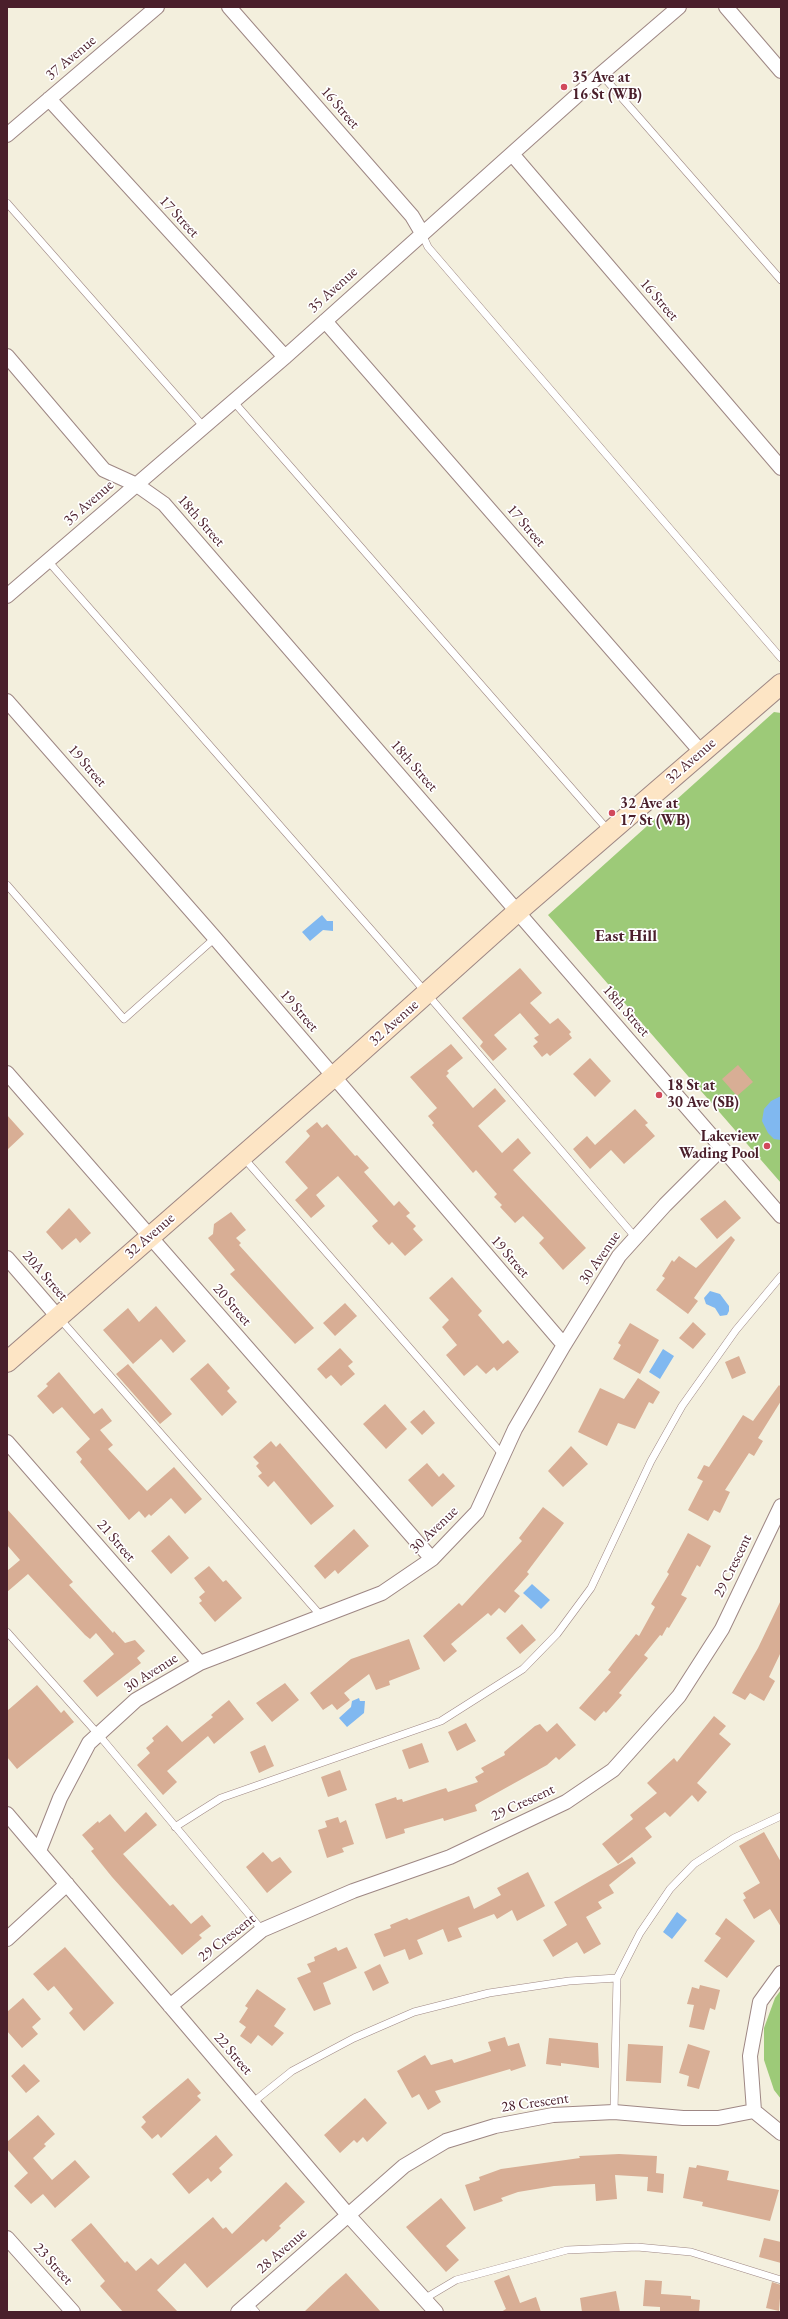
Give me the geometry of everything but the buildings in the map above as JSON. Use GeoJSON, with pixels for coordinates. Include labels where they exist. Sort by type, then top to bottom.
{"type":"FeatureCollection","features":[{"type":"Feature","properties":{"kind":"street","name":"37 Avenue"},"geometry":{"type":"LineString","coordinates":[[7,135],[157,7]]}},
{"type":"Feature","properties":{"kind":"street","name":"16 Street"},"geometry":{"type":"LineString","coordinates":[[229,7],[412,216],[422,233]]}},
{"type":"Feature","properties":{"kind":"street","name":"35 Avenue"},"geometry":{"type":"LineString","coordinates":[[7,596],[285,357],[601,74],[680,7]]}},
{"type":"Feature","properties":{"kind":"street"},"geometry":{"type":"LineString","coordinates":[[726,7],[781,71]]}},
{"type":"Feature","properties":{"kind":"street","name":"17 Street"},"geometry":{"type":"LineString","coordinates":[[48,100],[285,357]]}},
{"type":"Feature","properties":{"kind":"street","name":"16 Street"},"geometry":{"type":"LineString","coordinates":[[512,154],[781,468]]}},
{"type":"Feature","properties":{"kind":"street","name":"17 Street"},"geometry":{"type":"LineString","coordinates":[[325,321],[702,753]]}},
{"type":"Feature","properties":{"kind":"street","name":"18th Street"},"geometry":{"type":"LineString","coordinates":[[7,356],[104,470],[137,485],[164,504],[781,1216]]}},
{"type":"Feature","properties":{"kind":"street","name":"32 Avenue"},"geometry":{"type":"LineString","coordinates":[[7,1362],[333,1077],[517,912],[781,684]]}},
{"type":"Feature","properties":{"kind":"street","name":"19 Street"},"geometry":{"type":"LineString","coordinates":[[7,701],[215,938],[564,1345]]}},
{"type":"Feature","properties":{"kind":"street","name":"20 Street"},"geometry":{"type":"LineString","coordinates":[[7,1074],[432,1559]]}},
{"type":"Feature","properties":{"kind":"street","name":"30 Avenue"},"geometry":{"type":"LineString","coordinates":[[39,1851],[64,1791],[89,1743],[136,1700],[200,1663],[382,1593],[432,1559],[476,1512],[515,1429],[564,1345],[619,1256],[722,1148]]}},
{"type":"Feature","properties":{"kind":"street","name":"20A Street"},"geometry":{"type":"LineString","coordinates":[[7,1258],[58,1317]]}},
{"type":"Feature","properties":{"kind":"street","name":"21 Street"},"geometry":{"type":"LineString","coordinates":[[7,1442],[200,1663]]}},
{"type":"Feature","properties":{"kind":"street","name":"29 Crescent"},"geometry":{"type":"LineString","coordinates":[[170,2006],[262,1930],[353,1891],[450,1857],[566,1802],[614,1770],[679,1696],[722,1629],[781,1506]]}},
{"type":"Feature","properties":{"kind":"street","name":"22 Street"},"geometry":{"type":"LineString","coordinates":[[7,1814],[349,2216],[436,2312]]}},
{"type":"Feature","properties":{"kind":"street"},"geometry":{"type":"LineString","coordinates":[[7,1939],[67,1884]]}},
{"type":"Feature","properties":{"kind":"street"},"geometry":{"type":"LineString","coordinates":[[781,1973],[760,2002],[750,2056],[754,2111],[781,2133]]}},
{"type":"Feature","properties":{"kind":"street","name":"28 Crescent"},"geometry":{"type":"LineString","coordinates":[[349,2216],[404,2166],[446,2140],[495,2126],[553,2115],[614,2112],[683,2118],[718,2118],[754,2111]]}},
{"type":"Feature","properties":{"kind":"street","name":"28 Avenue"},"geometry":{"type":"LineString","coordinates":[[247,2309],[349,2216]]}},
{"type":"Feature","properties":{"kind":"street","name":"23 Street"},"geometry":{"type":"LineString","coordinates":[[7,2238],[73,2312]]}},
{"type":"Feature","properties":{"kind":"lane"},"geometry":{"type":"LineString","coordinates":[[601,74],[781,280]]}},
{"type":"Feature","properties":{"kind":"lane"},"geometry":{"type":"LineString","coordinates":[[7,203],[204,427]]}},
{"type":"Feature","properties":{"kind":"lane"},"geometry":{"type":"LineString","coordinates":[[422,233],[428,247],[781,658]]}},
{"type":"Feature","properties":{"kind":"lane"},"geometry":{"type":"LineString","coordinates":[[233,401],[610,832]]}},
{"type":"Feature","properties":{"kind":"lane"},"geometry":{"type":"LineString","coordinates":[[48,561],[426,994],[636,1238]]}},
{"type":"Feature","properties":{"kind":"lane"},"geometry":{"type":"LineString","coordinates":[[7,885],[124,1018],[215,938]]}},
{"type":"Feature","properties":{"kind":"lane"},"geometry":{"type":"LineString","coordinates":[[242,1156],[504,1455]]}},
{"type":"Feature","properties":{"kind":"lane"},"geometry":{"type":"LineString","coordinates":[[175,1827],[221,1798],[441,1721],[523,1669],[557,1634],[591,1588],[651,1461],[682,1406],[736,1330],[781,1276]]}},
{"type":"Feature","properties":{"kind":"lane"},"geometry":{"type":"LineString","coordinates":[[58,1317],[322,1617]]}},
{"type":"Feature","properties":{"kind":"lane"},"geometry":{"type":"LineString","coordinates":[[7,1632],[98,1734],[262,1930]]}},
{"type":"Feature","properties":{"kind":"lane"},"geometry":{"type":"LineString","coordinates":[[614,2112],[617,1978],[640,1932],[670,1889],[694,1864],[734,1838],[781,1816]]}},
{"type":"Feature","properties":{"kind":"lane"},"geometry":{"type":"LineString","coordinates":[[252,2103],[292,2071],[354,2038],[414,2012],[489,1993],[569,1982],[617,1978]]}},
{"type":"Feature","properties":{"kind":"lane"},"geometry":{"type":"LineString","coordinates":[[424,2299],[456,2280],[567,2250],[637,2247],[691,2252],[781,2280]]}},
{"type":"Feature","properties":{"kind":"green space"},"geometry":{"type":"Polygon","coordinates":[[[774,712],[781,713],[781,1183],[548,915],[774,712]]]}},
{"type":"Feature","properties":{"kind":"green space"},"geometry":{"type":"Polygon","coordinates":[[[781,1990],[781,2099],[774,2090],[764,2060],[764,2028],[775,1998],[781,1990]]]}},
{"type":"Feature","properties":{"kind":"water"},"geometry":{"type":"Polygon","coordinates":[[[322,915],[327,921],[333,921],[333,931],[323,930],[310,941],[302,932],[322,915]]]}},
{"type":"Feature","properties":{"kind":"water"},"geometry":{"type":"Polygon","coordinates":[[[781,1096],[781,1140],[774,1139],[768,1133],[762,1121],[764,1109],[771,1101],[781,1096]]]}},
{"type":"Feature","properties":{"kind":"water"},"geometry":{"type":"Polygon","coordinates":[[[710,1291],[720,1294],[729,1306],[727,1315],[720,1316],[715,1308],[706,1304],[704,1298],[710,1291]]]}},
{"type":"Feature","properties":{"kind":"water"},"geometry":{"type":"Polygon","coordinates":[[[663,1349],[674,1356],[660,1379],[649,1372],[663,1349]]]}},
{"type":"Feature","properties":{"kind":"water"},"geometry":{"type":"Polygon","coordinates":[[[532,1584],[550,1600],[541,1609],[523,1593],[532,1584]]]}},
{"type":"Feature","properties":{"kind":"water"},"geometry":{"type":"Polygon","coordinates":[[[359,1698],[360,1701],[365,1701],[364,1713],[347,1727],[339,1718],[351,1707],[352,1701],[359,1698]]]}},
{"type":"Feature","properties":{"kind":"water"},"geometry":{"type":"Polygon","coordinates":[[[677,1912],[687,1920],[672,1939],[663,1932],[677,1912]]]}},
{"type":"Feature","properties":{"kind":"place","name":"35 Ave at 16 St (WB)"},"geometry":{"type":"Point","coordinates":[564,87]}},
{"type":"Feature","properties":{"kind":"place","name":"32 Ave at 17 St (WB)"},"geometry":{"type":"Point","coordinates":[612,813]}},
{"type":"Feature","properties":{"kind":"place","name":"18 St at 30 Ave (SB)"},"geometry":{"type":"Point","coordinates":[659,1095]}},
{"type":"Feature","properties":{"kind":"place","name":"Lakeview Wading Pool"},"geometry":{"type":"Point","coordinates":[767,1146]}},
{"type":"Feature","properties":{"kind":"district","name":"East Hill"},"geometry":{"type":"Point","coordinates":[626,936]}}]}
